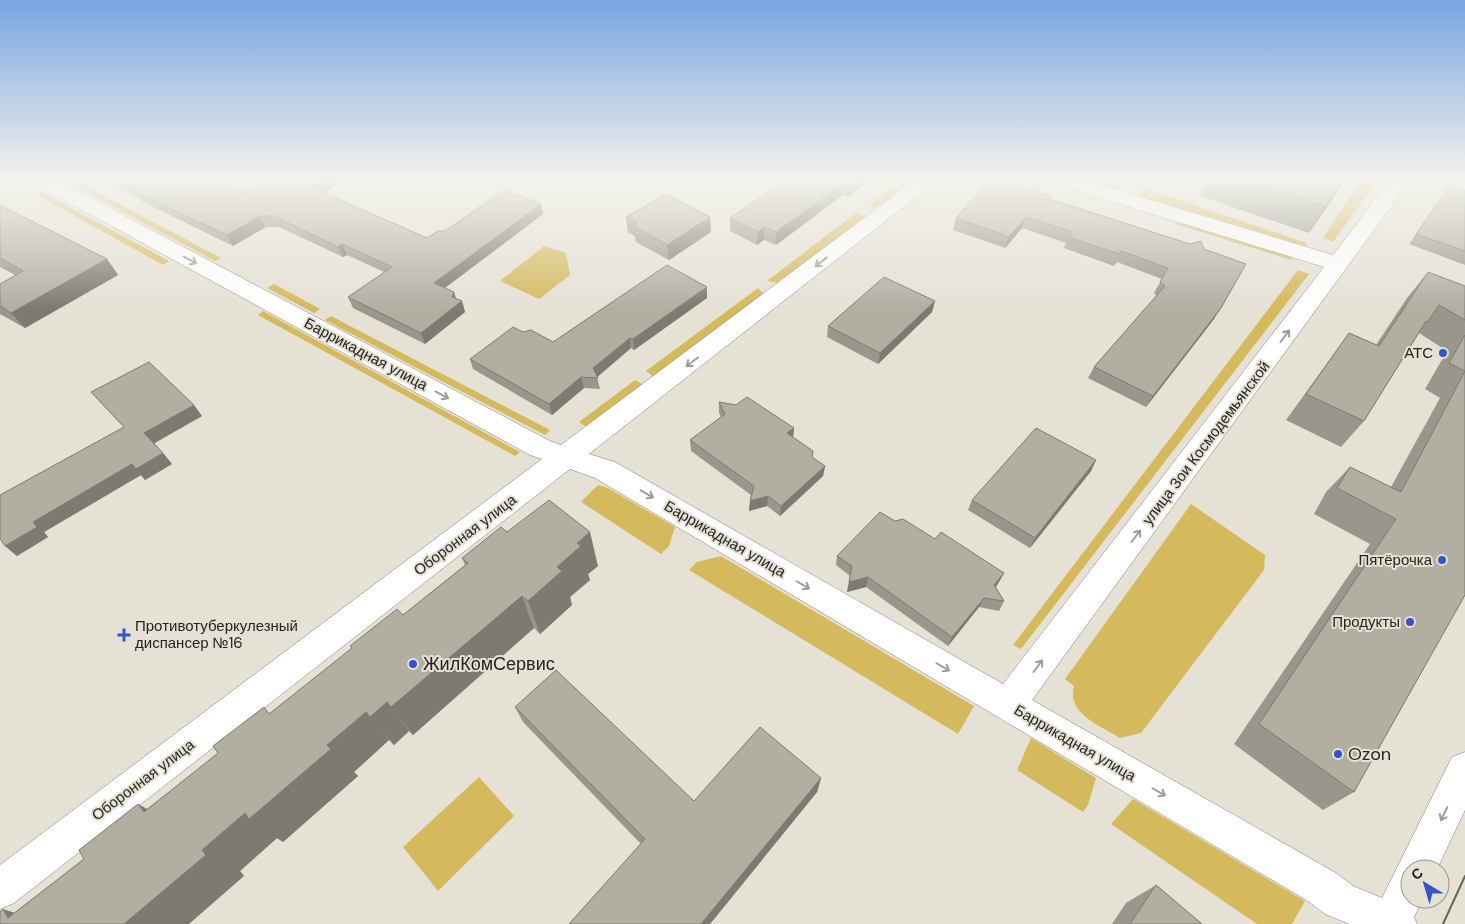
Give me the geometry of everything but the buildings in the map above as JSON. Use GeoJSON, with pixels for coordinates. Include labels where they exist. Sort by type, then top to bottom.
{"type":"FeatureCollection","features":[{"type":"Feature","properties":{"kind":"street","name":"Баррикадная улица"},"geometry":{"type":"LineString","coordinates":[[125,222],[540,448],[605,470],[1322,887],[1340,900],[1393,923]]}},
{"type":"Feature","properties":{"kind":"street","name":"Оборонная улица"},"geometry":{"type":"LineString","coordinates":[[0,889],[873,222]]}},
{"type":"Feature","properties":{"kind":"street"},"geometry":{"type":"LineString","coordinates":[[1201,222],[1339,264]]}},
{"type":"Feature","properties":{"kind":"street","name":"улица Зои Космодемьянской"},"geometry":{"type":"LineString","coordinates":[[1008,705],[1370,222]]}},
{"type":"Feature","properties":{"kind":"street"},"geometry":{"type":"LineString","coordinates":[[1422,859],[1465,770]]}},
{"type":"Feature","properties":{"kind":"street"},"geometry":{"type":"LineString","coordinates":[[1393,923],[1400,907]]}},
{"type":"Feature","properties":{"kind":"shaded area"},"geometry":{"type":"Polygon","coordinates":[[[86,222],[97,222],[169,261],[163,265],[86,222]]]}},
{"type":"Feature","properties":{"kind":"shaded area"},"geometry":{"type":"Polygon","coordinates":[[[142,222],[153,222],[221,258],[215,261],[142,222]]]}},
{"type":"Feature","properties":{"kind":"shaded area"},"geometry":{"type":"Polygon","coordinates":[[[844,222],[858,222],[779,283],[767,281],[844,222]]]}},
{"type":"Feature","properties":{"kind":"shaded area"},"geometry":{"type":"Polygon","coordinates":[[[1176,222],[1293,257],[1291,260],[1175,224],[1176,222]]]}},
{"type":"Feature","properties":{"kind":"shaded area"},"geometry":{"type":"Polygon","coordinates":[[[1225,222],[1245,222],[1307,243],[1305,246],[1225,222]]]}},
{"type":"Feature","properties":{"kind":"shaded area"},"geometry":{"type":"Polygon","coordinates":[[[1333,222],[1347,222],[1333,242],[1323,238],[1333,222]]]}},
{"type":"Feature","properties":{"kind":"shaded area"},"geometry":{"type":"Polygon","coordinates":[[[544,246],[566,253],[570,275],[539,299],[500,281],[544,246]]]}},
{"type":"Feature","properties":{"kind":"shaded area"},"geometry":{"type":"Polygon","coordinates":[[[1298,270],[1309,274],[1021,649],[1013,645],[1298,270]]]}},
{"type":"Feature","properties":{"kind":"shaded area"},"geometry":{"type":"Polygon","coordinates":[[[274,284],[320,309],[314,313],[267,288],[274,284]]]}},
{"type":"Feature","properties":{"kind":"shaded area"},"geometry":{"type":"Polygon","coordinates":[[[758,288],[764,294],[654,377],[646,371],[758,288]]]}},
{"type":"Feature","properties":{"kind":"shaded area"},"geometry":{"type":"Polygon","coordinates":[[[263,311],[520,452],[515,456],[258,315],[263,311]]]}},
{"type":"Feature","properties":{"kind":"shaded area"},"geometry":{"type":"Polygon","coordinates":[[[331,316],[550,430],[545,435],[325,320],[331,316]]]}},
{"type":"Feature","properties":{"kind":"shaded area"},"geometry":{"type":"Polygon","coordinates":[[[635,380],[644,385],[588,428],[579,422],[635,380]]]}},
{"type":"Feature","properties":{"kind":"shaded area"},"geometry":{"type":"Polygon","coordinates":[[[598,485],[608,488],[675,527],[669,546],[661,554],[581,502],[598,485]]]}},
{"type":"Feature","properties":{"kind":"shaded area"},"geometry":{"type":"Polygon","coordinates":[[[1191,504],[1265,555],[1264,570],[1141,733],[1120,738],[1086,718],[1075,704],[1074,686],[1065,679],[1191,504]]]}},
{"type":"Feature","properties":{"kind":"shaded area"},"geometry":{"type":"Polygon","coordinates":[[[721,556],[974,706],[958,734],[689,570],[697,562],[721,556]]]}},
{"type":"Feature","properties":{"kind":"shaded area"},"geometry":{"type":"Polygon","coordinates":[[[1031,738],[1096,778],[1088,805],[1083,812],[1017,770],[1031,738]]]}},
{"type":"Feature","properties":{"kind":"shaded area"},"geometry":{"type":"Polygon","coordinates":[[[479,777],[514,816],[438,891],[403,847],[479,777]]]}},
{"type":"Feature","properties":{"kind":"shaded area"},"geometry":{"type":"Polygon","coordinates":[[[1133,799],[1305,901],[1292,924],[1257,924],[1111,824],[1133,799]]]}},
{"type":"Feature","properties":{"kind":"tram line"},"geometry":{"type":"LineString","coordinates":[[1443,924],[1465,876]]}},
{"type":"Feature","properties":{"kind":"place","name":"АТС"},"geometry":{"type":"Point","coordinates":[1443,353]}},
{"type":"Feature","properties":{"kind":"place","name":"Пятёрочка"},"geometry":{"type":"Point","coordinates":[1442,560]}},
{"type":"Feature","properties":{"kind":"place","name":"Продукты"},"geometry":{"type":"Point","coordinates":[1410,622]}},
{"type":"Feature","properties":{"kind":"place","name":"Противотуберкулезный диспансер №16"},"geometry":{"type":"Point","coordinates":[124,635]}},
{"type":"Feature","properties":{"kind":"place","name":"ЖилКомСервис"},"geometry":{"type":"Point","coordinates":[413,664]}},
{"type":"Feature","properties":{"kind":"place","name":"Ozon"},"geometry":{"type":"Point","coordinates":[1338,754]}}]}
